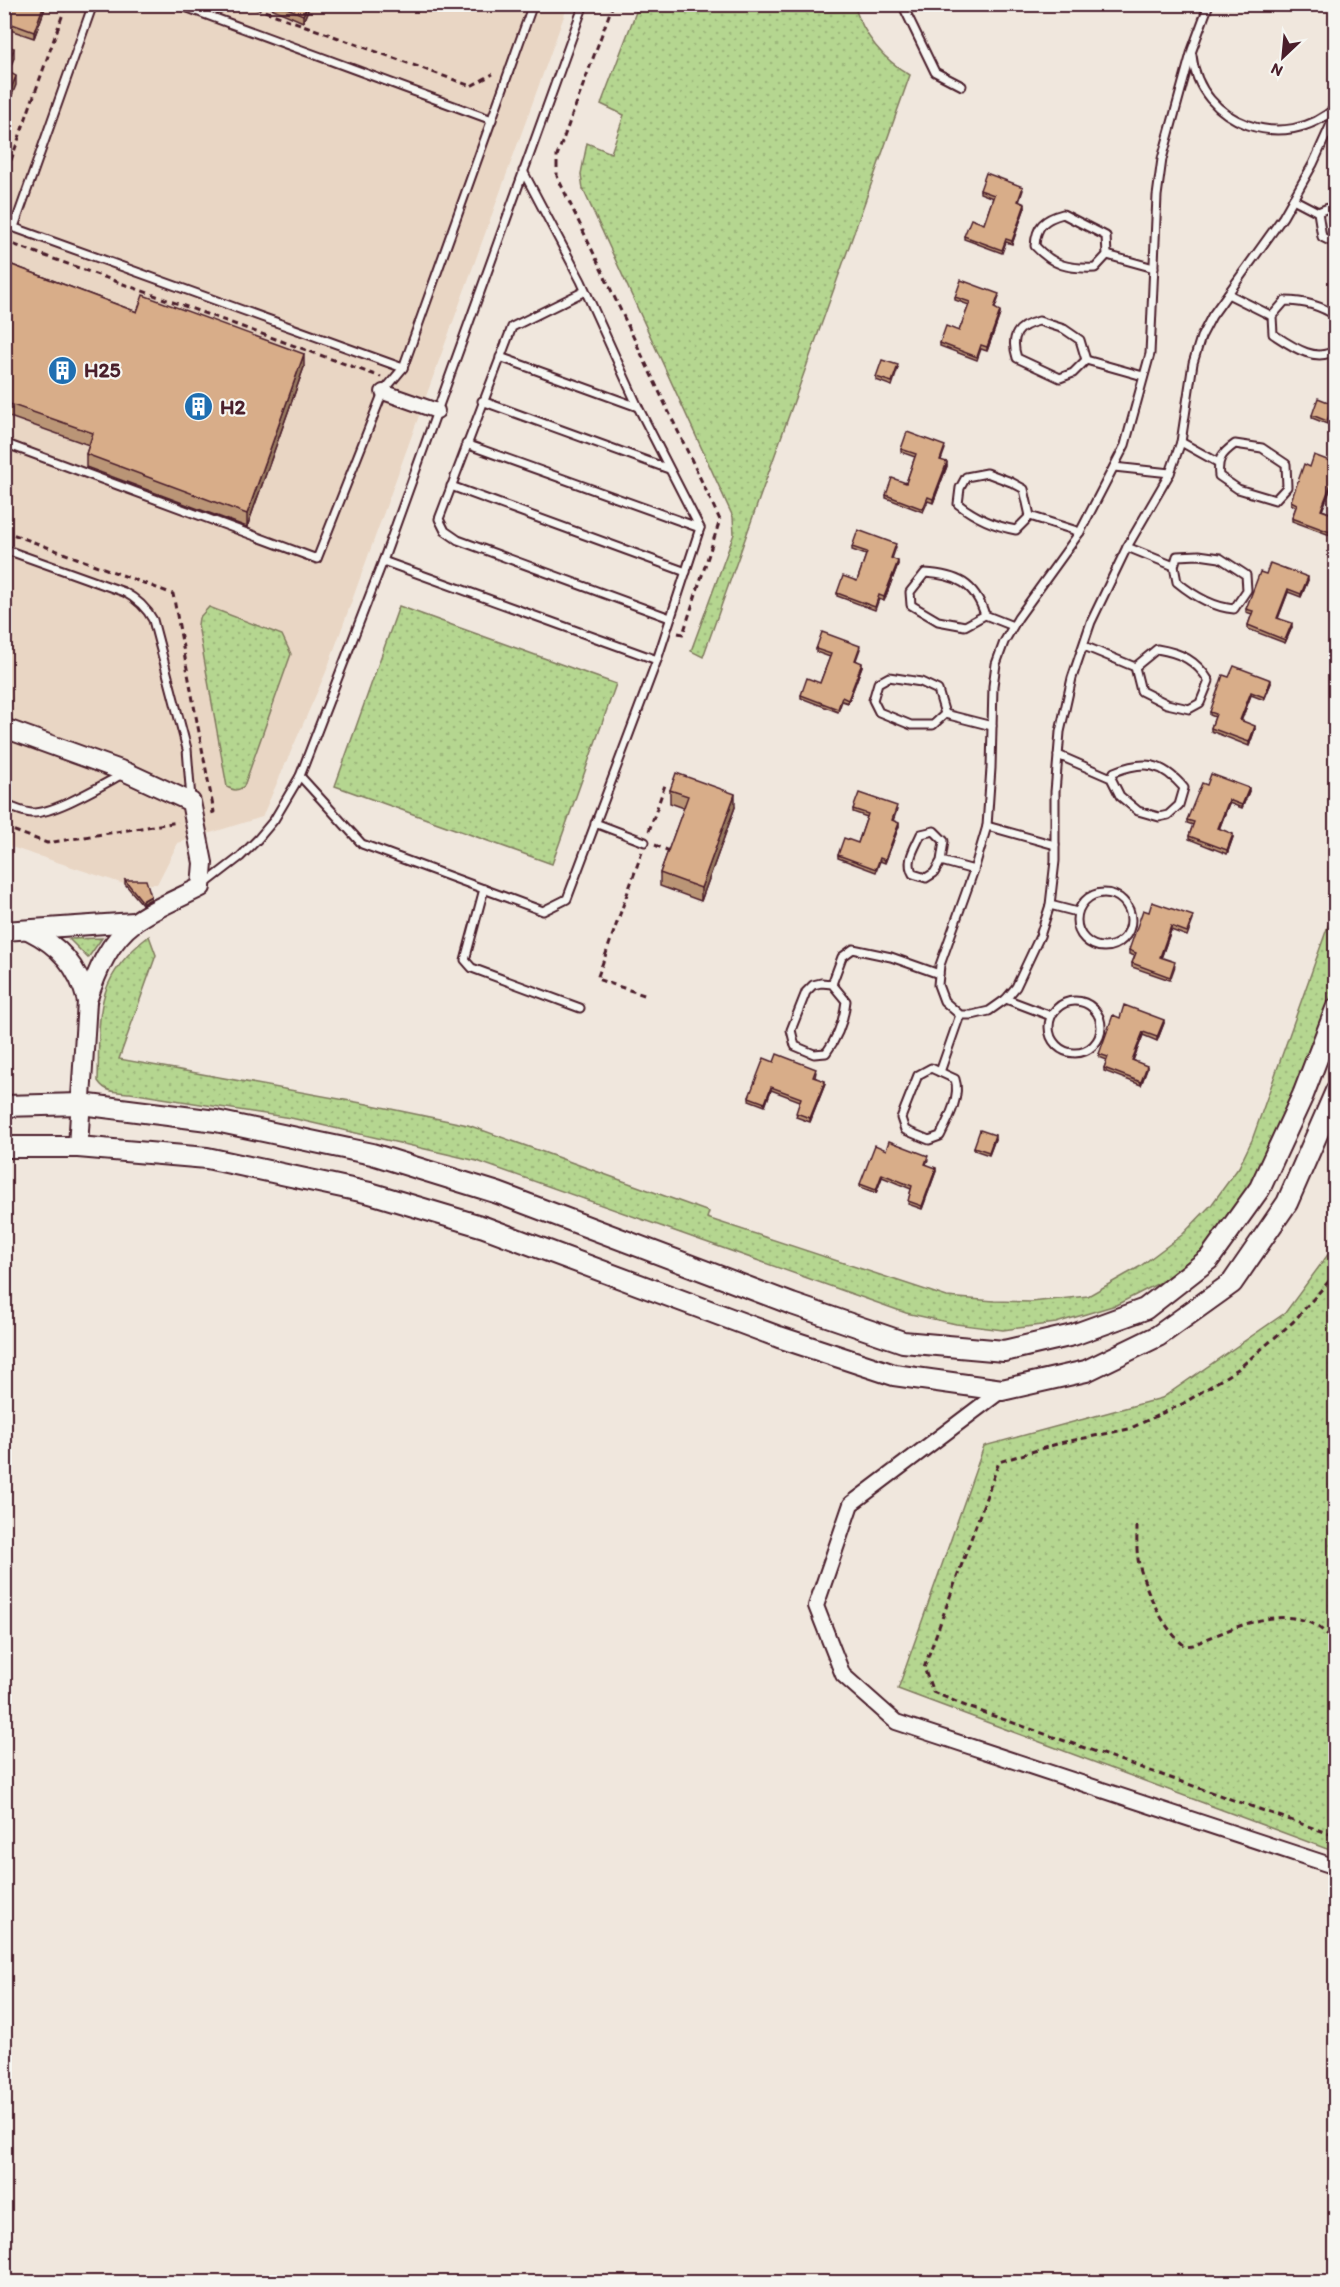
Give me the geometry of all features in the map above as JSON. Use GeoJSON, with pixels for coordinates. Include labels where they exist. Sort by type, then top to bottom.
{"type":"FeatureCollection","features":[{"type":"Feature","properties":{"kind":"main road"},"geometry":{"type":"LineString","coordinates":[[4,1106],[81,1104],[216,1121],[372,1154],[498,1193],[792,1304],[903,1342],[1004,1351],[1073,1335],[1145,1309],[1209,1259],[1260,1188],[1303,1095],[1335,1009]]}},
{"type":"Feature","properties":{"kind":"main road"},"geometry":{"type":"LineString","coordinates":[[4,1147],[78,1147],[207,1158],[370,1193],[484,1227],[779,1336],[894,1375],[1002,1390],[1086,1371],[1158,1336],[1232,1283],[1287,1203],[1335,1091]]}},
{"type":"Feature","properties":{"kind":"street"},"geometry":{"type":"LineString","coordinates":[[382,392],[437,411]]}},
{"type":"Feature","properties":{"kind":"street"},"geometry":{"type":"LineString","coordinates":[[4,728],[126,772],[193,811],[203,863],[201,887],[134,922],[103,960],[87,1000],[78,1147]]}},
{"type":"Feature","properties":{"kind":"street"},"geometry":{"type":"LineString","coordinates":[[4,931],[134,922]]}},
{"type":"Feature","properties":{"kind":"street"},"geometry":{"type":"LineString","coordinates":[[28,930],[41,937],[65,957],[82,982],[87,1000]]}},
{"type":"Feature","properties":{"kind":"street"},"geometry":{"type":"LineString","coordinates":[[1002,1390],[851,1504],[816,1606],[843,1674],[896,1722],[1335,1867]]}},
{"type":"Feature","properties":{"kind":"lane"},"geometry":{"type":"LineString","coordinates":[[14,227],[93,4]]}},
{"type":"Feature","properties":{"kind":"lane"},"geometry":{"type":"LineString","coordinates":[[177,4],[492,120]]}},
{"type":"Feature","properties":{"kind":"lane"},"geometry":{"type":"LineString","coordinates":[[4,442],[317,560],[382,392],[403,368],[533,4]]}},
{"type":"Feature","properties":{"kind":"lane"},"geometry":{"type":"LineString","coordinates":[[201,887],[240,857],[258,839],[274,820],[300,776],[383,561],[584,4]]}},
{"type":"Feature","properties":{"kind":"lane"},"geometry":{"type":"LineString","coordinates":[[902,4],[935,72],[962,86]]}},
{"type":"Feature","properties":{"kind":"lane"},"geometry":{"type":"LineString","coordinates":[[1209,6],[1192,50],[1162,159],[1157,196],[1150,354],[1125,445],[1080,532],[1013,626],[996,664],[993,686],[990,805],[987,826],[940,965],[939,974],[938,985],[944,1001],[960,1015],[989,1011],[1006,999],[1016,987],[1028,964],[1050,905],[1060,732],[1072,678],[1103,595],[1127,547],[1170,473],[1181,442],[1193,363],[1201,337],[1212,316],[1264,245],[1293,199],[1313,164],[1335,113]]}},
{"type":"Feature","properties":{"kind":"lane"},"geometry":{"type":"LineString","coordinates":[[1192,50],[1196,75],[1211,100],[1233,119],[1246,126],[1275,131],[1289,130],[1317,121],[1335,107]]}},
{"type":"Feature","properties":{"kind":"lane"},"geometry":{"type":"LineString","coordinates":[[300,776],[362,844],[543,911],[567,899],[657,660],[700,528],[638,407],[585,291],[523,171]]}},
{"type":"Feature","properties":{"kind":"lane"},"geometry":{"type":"LineString","coordinates":[[1293,199],[1318,212],[1335,205]]}},
{"type":"Feature","properties":{"kind":"lane"},"geometry":{"type":"LineString","coordinates":[[1318,212],[1322,237],[1335,244]]}},
{"type":"Feature","properties":{"kind":"lane"},"geometry":{"type":"LineString","coordinates":[[1063,214],[1106,236],[1107,255],[1095,268],[1072,269],[1048,260],[1035,246],[1036,232],[1048,218],[1063,214]]}},
{"type":"Feature","properties":{"kind":"lane"},"geometry":{"type":"LineString","coordinates":[[4,224],[403,368]]}},
{"type":"Feature","properties":{"kind":"lane"},"geometry":{"type":"LineString","coordinates":[[1107,255],[1154,268]]}},
{"type":"Feature","properties":{"kind":"lane"},"geometry":{"type":"LineString","coordinates":[[585,291],[512,327],[439,519],[445,531],[458,540],[670,618]]}},
{"type":"Feature","properties":{"kind":"lane"},"geometry":{"type":"LineString","coordinates":[[1228,294],[1272,316]]}},
{"type":"Feature","properties":{"kind":"lane"},"geometry":{"type":"LineString","coordinates":[[1335,316],[1327,309],[1300,301],[1285,301],[1272,316],[1273,334],[1291,346],[1318,356],[1329,355],[1335,349]]}},
{"type":"Feature","properties":{"kind":"lane"},"geometry":{"type":"LineString","coordinates":[[1039,321],[1064,329],[1080,340],[1086,360],[1073,373],[1060,378],[1017,358],[1014,349],[1016,334],[1025,324],[1039,321]]}},
{"type":"Feature","properties":{"kind":"lane"},"geometry":{"type":"LineString","coordinates":[[500,357],[638,407]]}},
{"type":"Feature","properties":{"kind":"lane"},"geometry":{"type":"LineString","coordinates":[[1086,360],[1143,376]]}},
{"type":"Feature","properties":{"kind":"lane"},"geometry":{"type":"LineString","coordinates":[[482,401],[669,469]]}},
{"type":"Feature","properties":{"kind":"lane"},"geometry":{"type":"LineString","coordinates":[[1181,442],[1217,462]]}},
{"type":"Feature","properties":{"kind":"lane"},"geometry":{"type":"LineString","coordinates":[[466,444],[700,528]]}},
{"type":"Feature","properties":{"kind":"lane"},"geometry":{"type":"LineString","coordinates":[[1235,444],[1262,448],[1286,464],[1287,487],[1275,500],[1238,489],[1219,476],[1217,462],[1224,452],[1235,444]]}},
{"type":"Feature","properties":{"kind":"lane"},"geometry":{"type":"LineString","coordinates":[[1114,467],[1170,473]]}},
{"type":"Feature","properties":{"kind":"lane"},"geometry":{"type":"LineString","coordinates":[[987,473],[1011,482],[1024,489],[1030,516],[1016,530],[999,527],[975,517],[958,504],[960,488],[966,477],[987,473]]}},
{"type":"Feature","properties":{"kind":"lane"},"geometry":{"type":"LineString","coordinates":[[451,486],[686,572]]}},
{"type":"Feature","properties":{"kind":"lane"},"geometry":{"type":"LineString","coordinates":[[1030,516],[1080,532]]}},
{"type":"Feature","properties":{"kind":"lane"},"geometry":{"type":"LineString","coordinates":[[1127,547],[1174,566]]}},
{"type":"Feature","properties":{"kind":"lane"},"geometry":{"type":"LineString","coordinates":[[4,549],[124,592],[138,600],[149,613],[161,649],[187,749],[193,811]]}},
{"type":"Feature","properties":{"kind":"lane"},"geometry":{"type":"LineString","coordinates":[[1199,555],[1220,558],[1246,575],[1247,590],[1234,609],[1222,608],[1194,596],[1177,582],[1174,566],[1177,556],[1199,555]]}},
{"type":"Feature","properties":{"kind":"lane"},"geometry":{"type":"LineString","coordinates":[[383,561],[657,660]]}},
{"type":"Feature","properties":{"kind":"lane"},"geometry":{"type":"LineString","coordinates":[[925,573],[945,574],[966,582],[980,600],[984,615],[965,626],[938,621],[911,605],[910,592],[925,573]]}},
{"type":"Feature","properties":{"kind":"lane"},"geometry":{"type":"LineString","coordinates":[[984,615],[1013,626]]}},
{"type":"Feature","properties":{"kind":"lane"},"geometry":{"type":"LineString","coordinates":[[1084,646],[1135,667]]}},
{"type":"Feature","properties":{"kind":"lane"},"geometry":{"type":"LineString","coordinates":[[1157,649],[1174,652],[1200,666],[1209,681],[1200,703],[1189,709],[1167,704],[1141,691],[1135,667],[1157,649]]}},
{"type":"Feature","properties":{"kind":"lane"},"geometry":{"type":"LineString","coordinates":[[889,677],[921,682],[938,690],[945,714],[933,726],[911,725],[879,712],[873,700],[878,682],[889,677]]}},
{"type":"Feature","properties":{"kind":"lane"},"geometry":{"type":"LineString","coordinates":[[945,714],[992,726]]}},
{"type":"Feature","properties":{"kind":"lane"},"geometry":{"type":"LineString","coordinates":[[1058,755],[1111,778],[1120,796],[1137,811],[1159,817],[1168,815],[1179,805],[1185,788],[1173,775],[1155,766],[1135,764],[1114,772],[1111,778]]}},
{"type":"Feature","properties":{"kind":"lane"},"geometry":{"type":"LineString","coordinates":[[4,804],[32,813],[46,810],[74,799],[126,772]]}},
{"type":"Feature","properties":{"kind":"lane"},"geometry":{"type":"LineString","coordinates":[[595,823],[645,842]]}},
{"type":"Feature","properties":{"kind":"lane"},"geometry":{"type":"LineString","coordinates":[[987,826],[1055,845]]}},
{"type":"Feature","properties":{"kind":"lane"},"geometry":{"type":"LineString","coordinates":[[934,831],[944,841],[941,861],[934,873],[926,878],[913,874],[909,867],[910,859],[921,834],[934,831]]}},
{"type":"Feature","properties":{"kind":"lane"},"geometry":{"type":"LineString","coordinates":[[941,861],[974,870]]}},
{"type":"Feature","properties":{"kind":"lane"},"geometry":{"type":"LineString","coordinates":[[484,890],[465,960],[472,968],[580,1008]]}},
{"type":"Feature","properties":{"kind":"lane"},"geometry":{"type":"LineString","coordinates":[[1104,893],[1113,895],[1127,906],[1130,914],[1129,931],[1117,945],[1099,948],[1083,939],[1078,930],[1077,912],[1087,898],[1104,893]]}},
{"type":"Feature","properties":{"kind":"lane"},"geometry":{"type":"LineString","coordinates":[[1050,905],[1077,912]]}},
{"type":"Feature","properties":{"kind":"lane"},"geometry":{"type":"LineString","coordinates":[[832,984],[843,957],[853,949],[891,957],[939,974]]}},
{"type":"Feature","properties":{"kind":"lane"},"geometry":{"type":"LineString","coordinates":[[832,984],[846,1001],[845,1014],[836,1040],[826,1053],[814,1054],[795,1046],[791,1030],[806,992],[813,985],[832,984]]}},
{"type":"Feature","properties":{"kind":"lane"},"geometry":{"type":"LineString","coordinates":[[1006,999],[1051,1016]]}},
{"type":"Feature","properties":{"kind":"lane"},"geometry":{"type":"LineString","coordinates":[[1072,1001],[1089,1005],[1100,1019],[1102,1028],[1100,1036],[1089,1050],[1073,1054],[1064,1052],[1052,1041],[1049,1032],[1051,1016],[1056,1009],[1072,1001]]}},
{"type":"Feature","properties":{"kind":"lane"},"geometry":{"type":"LineString","coordinates":[[940,1072],[960,1015]]}},
{"type":"Feature","properties":{"kind":"lane"},"geometry":{"type":"LineString","coordinates":[[931,1068],[940,1072],[955,1079],[957,1087],[948,1120],[940,1136],[929,1140],[905,1130],[902,1118],[918,1075],[931,1068]]}},
{"type":"Feature","properties":{"kind":"path"},"geometry":{"type":"LineString","coordinates":[[4,180],[66,8],[64,4]]}},
{"type":"Feature","properties":{"kind":"path"},"geometry":{"type":"LineString","coordinates":[[244,4],[471,86],[492,76],[496,65]]}},
{"type":"Feature","properties":{"kind":"path"},"geometry":{"type":"LineString","coordinates":[[613,4],[557,156],[557,176],[720,520],[682,634],[667,629]]}},
{"type":"Feature","properties":{"kind":"path"},"geometry":{"type":"LineString","coordinates":[[4,241],[392,381]]}},
{"type":"Feature","properties":{"kind":"path"},"geometry":{"type":"LineString","coordinates":[[647,996],[597,979],[666,782]]}},
{"type":"Feature","properties":{"kind":"path"},"geometry":{"type":"LineString","coordinates":[[4,827],[47,843],[193,811]]}},
{"type":"Feature","properties":{"kind":"path"},"geometry":{"type":"LineString","coordinates":[[645,842],[672,852]]}},
{"type":"Feature","properties":{"kind":"path"},"geometry":{"type":"LineString","coordinates":[[1335,1273],[1293,1322],[1238,1369],[1184,1403],[1129,1429],[1060,1443],[999,1462],[924,1668],[933,1692],[968,1707],[1335,1836]]}},
{"type":"Feature","properties":{"kind":"path"},"geometry":{"type":"LineString","coordinates":[[1137,1526],[1138,1563],[1165,1626],[1185,1646],[1254,1621],[1285,1618],[1302,1619],[1318,1626],[1335,1642]]}},
{"type":"Feature","properties":{"kind":"shaded area"},"geometry":{"type":"Polygon","coordinates":[[[4,5],[568,5],[326,672],[262,817],[178,843],[157,884],[124,884],[5,845],[4,5]]]}},
{"type":"Feature","properties":{"kind":"green space"},"geometry":{"type":"Polygon","coordinates":[[[639,4],[854,5],[863,27],[875,46],[891,62],[910,75],[703,657],[691,651],[734,534],[733,517],[583,189],[581,174],[587,143],[611,153],[624,115],[601,104],[639,4]]]}},
{"type":"Feature","properties":{"kind":"green space"},"geometry":{"type":"Polygon","coordinates":[[[399,606],[616,684],[552,864],[335,786],[399,606]]]}},
{"type":"Feature","properties":{"kind":"green space"},"geometry":{"type":"Polygon","coordinates":[[[209,607],[282,635],[291,654],[244,786],[236,790],[227,787],[198,625],[199,618],[209,607]]]}},
{"type":"Feature","properties":{"kind":"green space"},"geometry":{"type":"Polygon","coordinates":[[[1335,906],[1335,985],[1309,1059],[1254,1184],[1225,1225],[1200,1252],[1161,1282],[1116,1305],[1056,1323],[1003,1330],[956,1324],[906,1313],[477,1161],[291,1118],[112,1091],[104,1088],[98,1081],[100,1018],[108,984],[117,968],[149,936],[156,955],[119,1059],[367,1104],[468,1125],[709,1212],[707,1218],[947,1297],[1031,1302],[1088,1296],[1139,1267],[1182,1235],[1212,1204],[1239,1167],[1252,1140],[1335,906]]]}},
{"type":"Feature","properties":{"kind":"green space"},"geometry":{"type":"Polygon","coordinates":[[[102,938],[88,958],[69,939],[102,938]]]}},
{"type":"Feature","properties":{"kind":"green space"},"geometry":{"type":"Polygon","coordinates":[[[1335,1245],[1335,1852],[898,1689],[984,1446],[1162,1398],[1285,1313],[1335,1245]]]}},
{"type":"Feature","properties":{"kind":"building"},"geometry":{"type":"Polygon","coordinates":[[[7,4],[44,4],[34,32],[4,21],[7,4]]]}},
{"type":"Feature","properties":{"kind":"building"},"geometry":{"type":"Polygon","coordinates":[[[278,4],[308,4],[303,15],[278,4]]]}},
{"type":"Feature","properties":{"kind":"building"},"geometry":{"type":"Polygon","coordinates":[[[4,46],[14,48],[5,70],[16,76],[4,106],[4,46]]]}},
{"type":"Feature","properties":{"kind":"building"},"geometry":{"type":"Polygon","coordinates":[[[986,173],[1023,187],[1018,201],[1025,204],[1012,241],[1006,239],[1002,250],[964,236],[971,219],[984,224],[994,195],[980,190],[986,173]]]}},
{"type":"Feature","properties":{"kind":"building"},"geometry":{"type":"Polygon","coordinates":[[[4,262],[137,312],[143,295],[304,354],[247,514],[86,454],[93,433],[4,402],[4,262]]]}},
{"type":"Feature","properties":{"kind":"building"},"geometry":{"type":"Polygon","coordinates":[[[961,280],[999,294],[994,308],[1000,311],[987,347],[981,345],[977,357],[940,343],[946,326],[959,331],[970,302],[955,297],[961,280]]]}},
{"type":"Feature","properties":{"kind":"building"},"geometry":{"type":"Polygon","coordinates":[[[882,360],[898,365],[892,382],[876,377],[882,360]]]}},
{"type":"Feature","properties":{"kind":"building"},"geometry":{"type":"Polygon","coordinates":[[[1318,398],[1333,404],[1327,421],[1312,415],[1318,398]]]}},
{"type":"Feature","properties":{"kind":"building"},"geometry":{"type":"Polygon","coordinates":[[[907,432],[945,446],[940,460],[947,462],[933,499],[928,497],[923,509],[886,495],[892,478],[906,483],[916,454],[901,449],[907,432]]]}},
{"type":"Feature","properties":{"kind":"building"},"geometry":{"type":"Polygon","coordinates":[[[1314,455],[1335,463],[1335,483],[1332,481],[1321,510],[1335,515],[1330,532],[1292,518],[1297,504],[1291,501],[1304,464],[1310,467],[1314,455]]]}},
{"type":"Feature","properties":{"kind":"building"},"geometry":{"type":"Polygon","coordinates":[[[858,530],[896,544],[891,558],[898,561],[884,597],[879,595],[875,607],[837,593],[843,576],[857,581],[867,552],[852,547],[858,530]]]}},
{"type":"Feature","properties":{"kind":"building"},"geometry":{"type":"Polygon","coordinates":[[[1270,563],[1308,577],[1301,594],[1288,589],[1277,618],[1292,623],[1285,640],[1248,625],[1253,611],[1246,609],[1260,572],[1266,574],[1270,563]]]}},
{"type":"Feature","properties":{"kind":"building"},"geometry":{"type":"Polygon","coordinates":[[[822,632],[860,646],[855,660],[862,663],[848,700],[842,697],[838,709],[801,695],[807,678],[820,683],[831,654],[816,649],[822,632]]]}},
{"type":"Feature","properties":{"kind":"building"},"geometry":{"type":"Polygon","coordinates":[[[1234,666],[1271,680],[1264,697],[1251,692],[1240,720],[1255,726],[1249,742],[1211,728],[1216,714],[1210,712],[1223,675],[1229,677],[1234,666]]]}},
{"type":"Feature","properties":{"kind":"building"},"geometry":{"type":"Polygon","coordinates":[[[676,773],[735,794],[701,888],[660,873],[688,796],[670,790],[676,773]]]}},
{"type":"Feature","properties":{"kind":"building"},"geometry":{"type":"Polygon","coordinates":[[[1211,774],[1249,788],[1242,805],[1229,800],[1218,828],[1233,834],[1227,850],[1189,836],[1194,822],[1187,820],[1202,783],[1207,785],[1211,774]]]}},
{"type":"Feature","properties":{"kind":"building"},"geometry":{"type":"Polygon","coordinates":[[[859,793],[897,806],[892,820],[899,823],[885,860],[880,858],[876,869],[838,855],[844,838],[858,843],[868,814],[853,809],[859,793]]]}},
{"type":"Feature","properties":{"kind":"building"},"geometry":{"type":"Polygon","coordinates":[[[125,880],[146,880],[151,896],[142,901],[125,880]]]}},
{"type":"Feature","properties":{"kind":"building"},"geometry":{"type":"Polygon","coordinates":[[[1152,902],[1193,916],[1187,932],[1171,926],[1160,957],[1175,962],[1170,977],[1132,963],[1136,953],[1129,950],[1143,910],[1149,912],[1152,902]]]}},
{"type":"Feature","properties":{"kind":"building"},"geometry":{"type":"Polygon","coordinates":[[[1124,1005],[1164,1020],[1157,1037],[1143,1032],[1132,1060],[1147,1066],[1141,1082],[1104,1068],[1108,1057],[1099,1054],[1113,1015],[1120,1018],[1124,1005]]]}},
{"type":"Feature","properties":{"kind":"building"},"geometry":{"type":"Polygon","coordinates":[[[777,1054],[816,1069],[813,1077],[825,1081],[810,1118],[796,1113],[801,1098],[771,1087],[765,1103],[749,1097],[764,1058],[774,1062],[777,1054]]]}},
{"type":"Feature","properties":{"kind":"building"},"geometry":{"type":"Polygon","coordinates":[[[980,1130],[995,1135],[989,1152],[974,1147],[980,1130]]]}},
{"type":"Feature","properties":{"kind":"building"},"geometry":{"type":"Polygon","coordinates":[[[889,1141],[928,1156],[925,1164],[936,1168],[922,1206],[908,1201],[912,1186],[882,1174],[876,1190],[860,1184],[875,1145],[886,1150],[889,1141]]]}},
{"type":"Feature","properties":{"kind":"place","name":"H25"},"geometry":{"type":"Point","coordinates":[63,370]}},
{"type":"Feature","properties":{"kind":"place","name":"H2"},"geometry":{"type":"Point","coordinates":[199,407]}}]}
